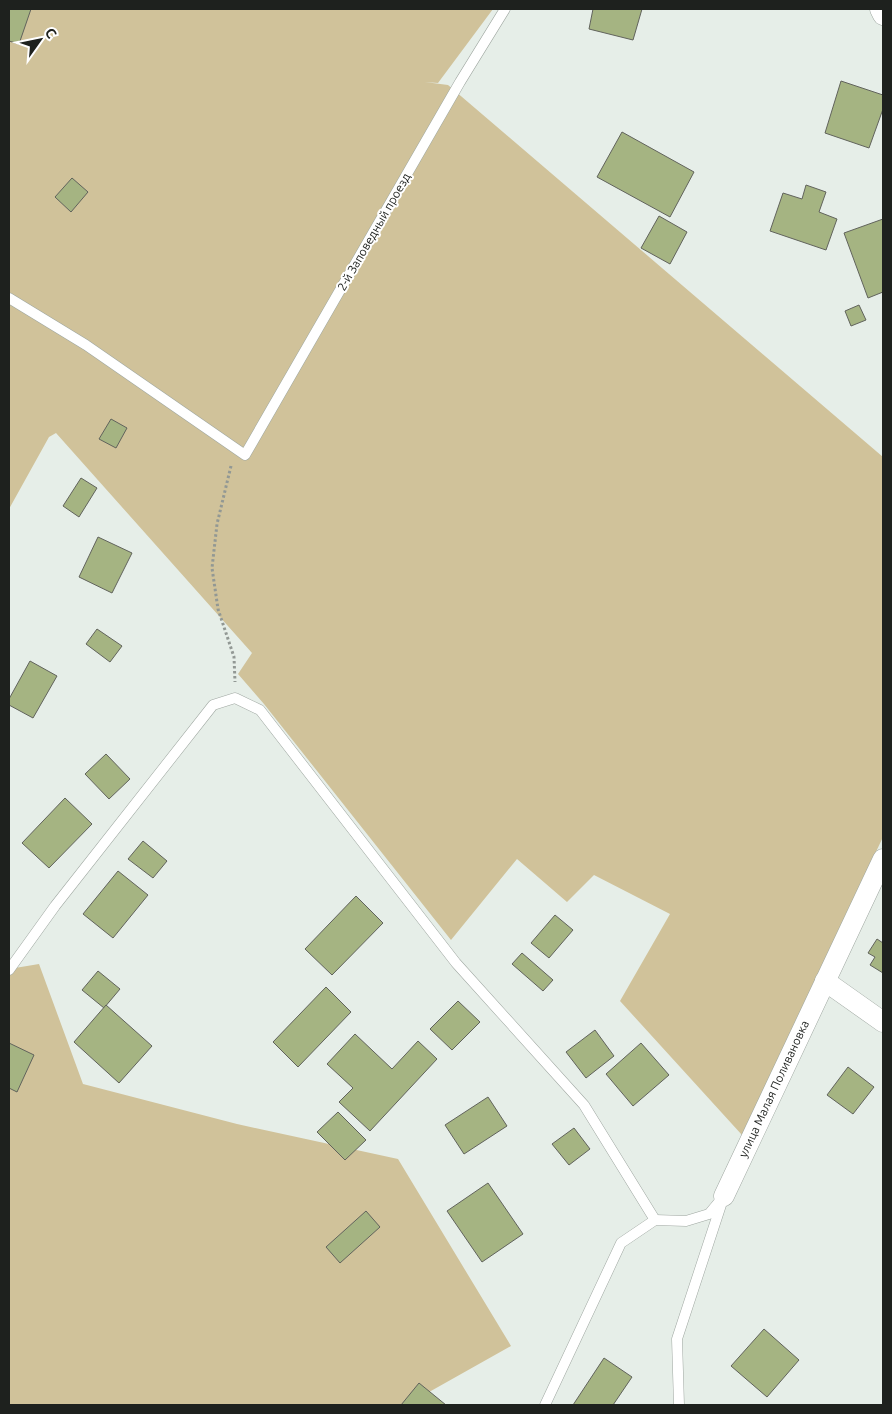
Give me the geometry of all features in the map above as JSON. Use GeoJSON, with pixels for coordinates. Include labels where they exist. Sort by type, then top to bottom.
{"type":"FeatureCollection","features":[{"type":"Feature","properties":{"kind":"street"},"geometry":{"type":"LineString","coordinates":[[880,9],[883,15]]}},
{"type":"Feature","properties":{"kind":"street","name":"улица Малая Поливановка"},"geometry":{"type":"LineString","coordinates":[[724,1196],[883,859]]}},
{"type":"Feature","properties":{"kind":"street"},"geometry":{"type":"LineString","coordinates":[[825,981],[883,1022]]}},
{"type":"Feature","properties":{"kind":"lane","name":"2-й Заповедный проезд"},"geometry":{"type":"LineString","coordinates":[[244,456],[460,82],[505,9]]}},
{"type":"Feature","properties":{"kind":"lane"},"geometry":{"type":"LineString","coordinates":[[9,298],[86,345],[244,456]]}},
{"type":"Feature","properties":{"kind":"lane"},"geometry":{"type":"LineString","coordinates":[[9,970],[61,898],[213,706],[235,698],[260,710],[456,963],[584,1105],[655,1220]]}},
{"type":"Feature","properties":{"kind":"lane"},"geometry":{"type":"LineString","coordinates":[[545,1405],[621,1243],[655,1220],[686,1221],[708,1214],[724,1196]]}},
{"type":"Feature","properties":{"kind":"lane"},"geometry":{"type":"LineString","coordinates":[[679,1405],[677,1339],[724,1196]]}},
{"type":"Feature","properties":{"kind":"path"},"geometry":{"type":"LineString","coordinates":[[235,698],[234,657],[218,608],[212,568],[217,524],[231,463],[244,456]]}},
{"type":"Feature","properties":{"kind":"shaded area"},"geometry":{"type":"Polygon","coordinates":[[[9,9],[493,9],[438,83],[425,82],[448,85],[883,457],[883,837],[742,1135],[620,1001],[670,914],[594,875],[567,902],[517,859],[451,940],[264,704],[238,674],[252,653],[56,433],[49,437],[9,509],[9,9]]]}},
{"type":"Feature","properties":{"kind":"shaded area"},"geometry":{"type":"Polygon","coordinates":[[[39,964],[83,1084],[237,1124],[398,1159],[511,1346],[406,1405],[9,1405],[9,969],[39,964]]]}},
{"type":"Feature","properties":{"kind":"building"},"geometry":{"type":"Polygon","coordinates":[[[9,9],[31,9],[19,44],[9,41],[9,9]]]}},
{"type":"Feature","properties":{"kind":"building"},"geometry":{"type":"Polygon","coordinates":[[[593,9],[642,9],[633,40],[589,29],[593,9]]]}},
{"type":"Feature","properties":{"kind":"building"},"geometry":{"type":"Polygon","coordinates":[[[841,81],[883,95],[883,109],[869,148],[825,133],[841,81]]]}},
{"type":"Feature","properties":{"kind":"building"},"geometry":{"type":"Polygon","coordinates":[[[622,132],[694,172],[670,217],[597,177],[622,132]]]}},
{"type":"Feature","properties":{"kind":"building"},"geometry":{"type":"Polygon","coordinates":[[[72,178],[88,192],[71,212],[55,197],[72,178]]]}},
{"type":"Feature","properties":{"kind":"building"},"geometry":{"type":"Polygon","coordinates":[[[806,185],[826,192],[819,212],[837,219],[826,250],[770,231],[783,193],[802,199],[806,185]]]}},
{"type":"Feature","properties":{"kind":"building"},"geometry":{"type":"Polygon","coordinates":[[[659,216],[687,232],[670,264],[641,248],[659,216]]]}},
{"type":"Feature","properties":{"kind":"building"},"geometry":{"type":"Polygon","coordinates":[[[883,219],[883,292],[868,298],[844,233],[883,219]]]}},
{"type":"Feature","properties":{"kind":"building"},"geometry":{"type":"Polygon","coordinates":[[[859,305],[866,320],[851,326],[845,311],[859,305]]]}},
{"type":"Feature","properties":{"kind":"building"},"geometry":{"type":"Polygon","coordinates":[[[111,419],[127,428],[116,448],[99,439],[111,419]]]}},
{"type":"Feature","properties":{"kind":"building"},"geometry":{"type":"Polygon","coordinates":[[[81,478],[97,488],[79,517],[63,506],[81,478]]]}},
{"type":"Feature","properties":{"kind":"building"},"geometry":{"type":"Polygon","coordinates":[[[98,537],[132,553],[112,593],[79,577],[98,537]]]}},
{"type":"Feature","properties":{"kind":"building"},"geometry":{"type":"Polygon","coordinates":[[[97,629],[122,646],[110,662],[86,644],[97,629]]]}},
{"type":"Feature","properties":{"kind":"building"},"geometry":{"type":"Polygon","coordinates":[[[30,661],[57,676],[33,718],[9,705],[9,699],[30,661]]]}},
{"type":"Feature","properties":{"kind":"building"},"geometry":{"type":"Polygon","coordinates":[[[106,754],[130,779],[109,799],[85,774],[106,754]]]}},
{"type":"Feature","properties":{"kind":"building"},"geometry":{"type":"Polygon","coordinates":[[[65,798],[92,824],[49,868],[22,843],[65,798]]]}},
{"type":"Feature","properties":{"kind":"building"},"geometry":{"type":"Polygon","coordinates":[[[143,841],[167,861],[153,878],[128,859],[143,841]]]}},
{"type":"Feature","properties":{"kind":"building"},"geometry":{"type":"Polygon","coordinates":[[[118,871],[148,895],[113,938],[83,914],[118,871]]]}},
{"type":"Feature","properties":{"kind":"building"},"geometry":{"type":"Polygon","coordinates":[[[356,896],[383,923],[332,975],[305,949],[356,896]]]}},
{"type":"Feature","properties":{"kind":"building"},"geometry":{"type":"Polygon","coordinates":[[[555,915],[573,930],[549,958],[531,943],[555,915]]]}},
{"type":"Feature","properties":{"kind":"building"},"geometry":{"type":"Polygon","coordinates":[[[877,939],[883,943],[883,973],[870,965],[875,957],[868,953],[877,939]]]}},
{"type":"Feature","properties":{"kind":"building"},"geometry":{"type":"Polygon","coordinates":[[[522,953],[553,980],[543,991],[512,964],[522,953]]]}},
{"type":"Feature","properties":{"kind":"building"},"geometry":{"type":"Polygon","coordinates":[[[98,971],[120,989],[104,1008],[82,990],[98,971]]]}},
{"type":"Feature","properties":{"kind":"building"},"geometry":{"type":"Polygon","coordinates":[[[326,987],[351,1012],[298,1067],[273,1042],[326,987]]]}},
{"type":"Feature","properties":{"kind":"building"},"geometry":{"type":"Polygon","coordinates":[[[458,1001],[480,1022],[452,1050],[430,1029],[458,1001]]]}},
{"type":"Feature","properties":{"kind":"building"},"geometry":{"type":"Polygon","coordinates":[[[106,1005],[152,1046],[119,1083],[74,1042],[106,1005]]]}},
{"type":"Feature","properties":{"kind":"building"},"geometry":{"type":"Polygon","coordinates":[[[595,1030],[614,1056],[586,1078],[566,1052],[595,1030]]]}},
{"type":"Feature","properties":{"kind":"building"},"geometry":{"type":"Polygon","coordinates":[[[355,1034],[392,1069],[418,1041],[437,1059],[370,1131],[339,1102],[353,1088],[327,1064],[355,1034]]]}},
{"type":"Feature","properties":{"kind":"building"},"geometry":{"type":"Polygon","coordinates":[[[9,1043],[34,1055],[17,1092],[9,1088],[9,1043]]]}},
{"type":"Feature","properties":{"kind":"building"},"geometry":{"type":"Polygon","coordinates":[[[641,1043],[669,1075],[633,1106],[606,1074],[641,1043]]]}},
{"type":"Feature","properties":{"kind":"building"},"geometry":{"type":"Polygon","coordinates":[[[848,1067],[874,1087],[853,1114],[827,1095],[848,1067]]]}},
{"type":"Feature","properties":{"kind":"building"},"geometry":{"type":"Polygon","coordinates":[[[488,1097],[507,1126],[464,1154],[445,1125],[488,1097]]]}},
{"type":"Feature","properties":{"kind":"building"},"geometry":{"type":"Polygon","coordinates":[[[338,1112],[366,1140],[345,1160],[317,1132],[338,1112]]]}},
{"type":"Feature","properties":{"kind":"building"},"geometry":{"type":"Polygon","coordinates":[[[574,1128],[590,1149],[569,1165],[552,1144],[574,1128]]]}},
{"type":"Feature","properties":{"kind":"building"},"geometry":{"type":"Polygon","coordinates":[[[488,1183],[523,1234],[482,1262],[447,1211],[488,1183]]]}},
{"type":"Feature","properties":{"kind":"building"},"geometry":{"type":"Polygon","coordinates":[[[366,1211],[380,1227],[340,1263],[326,1247],[366,1211]]]}},
{"type":"Feature","properties":{"kind":"building"},"geometry":{"type":"Polygon","coordinates":[[[764,1329],[799,1360],[767,1397],[731,1366],[764,1329]]]}},
{"type":"Feature","properties":{"kind":"building"},"geometry":{"type":"Polygon","coordinates":[[[604,1358],[632,1377],[613,1405],[573,1405],[604,1358]]]}},
{"type":"Feature","properties":{"kind":"building"},"geometry":{"type":"Polygon","coordinates":[[[419,1383],[446,1405],[401,1405],[419,1383]]]}}]}
